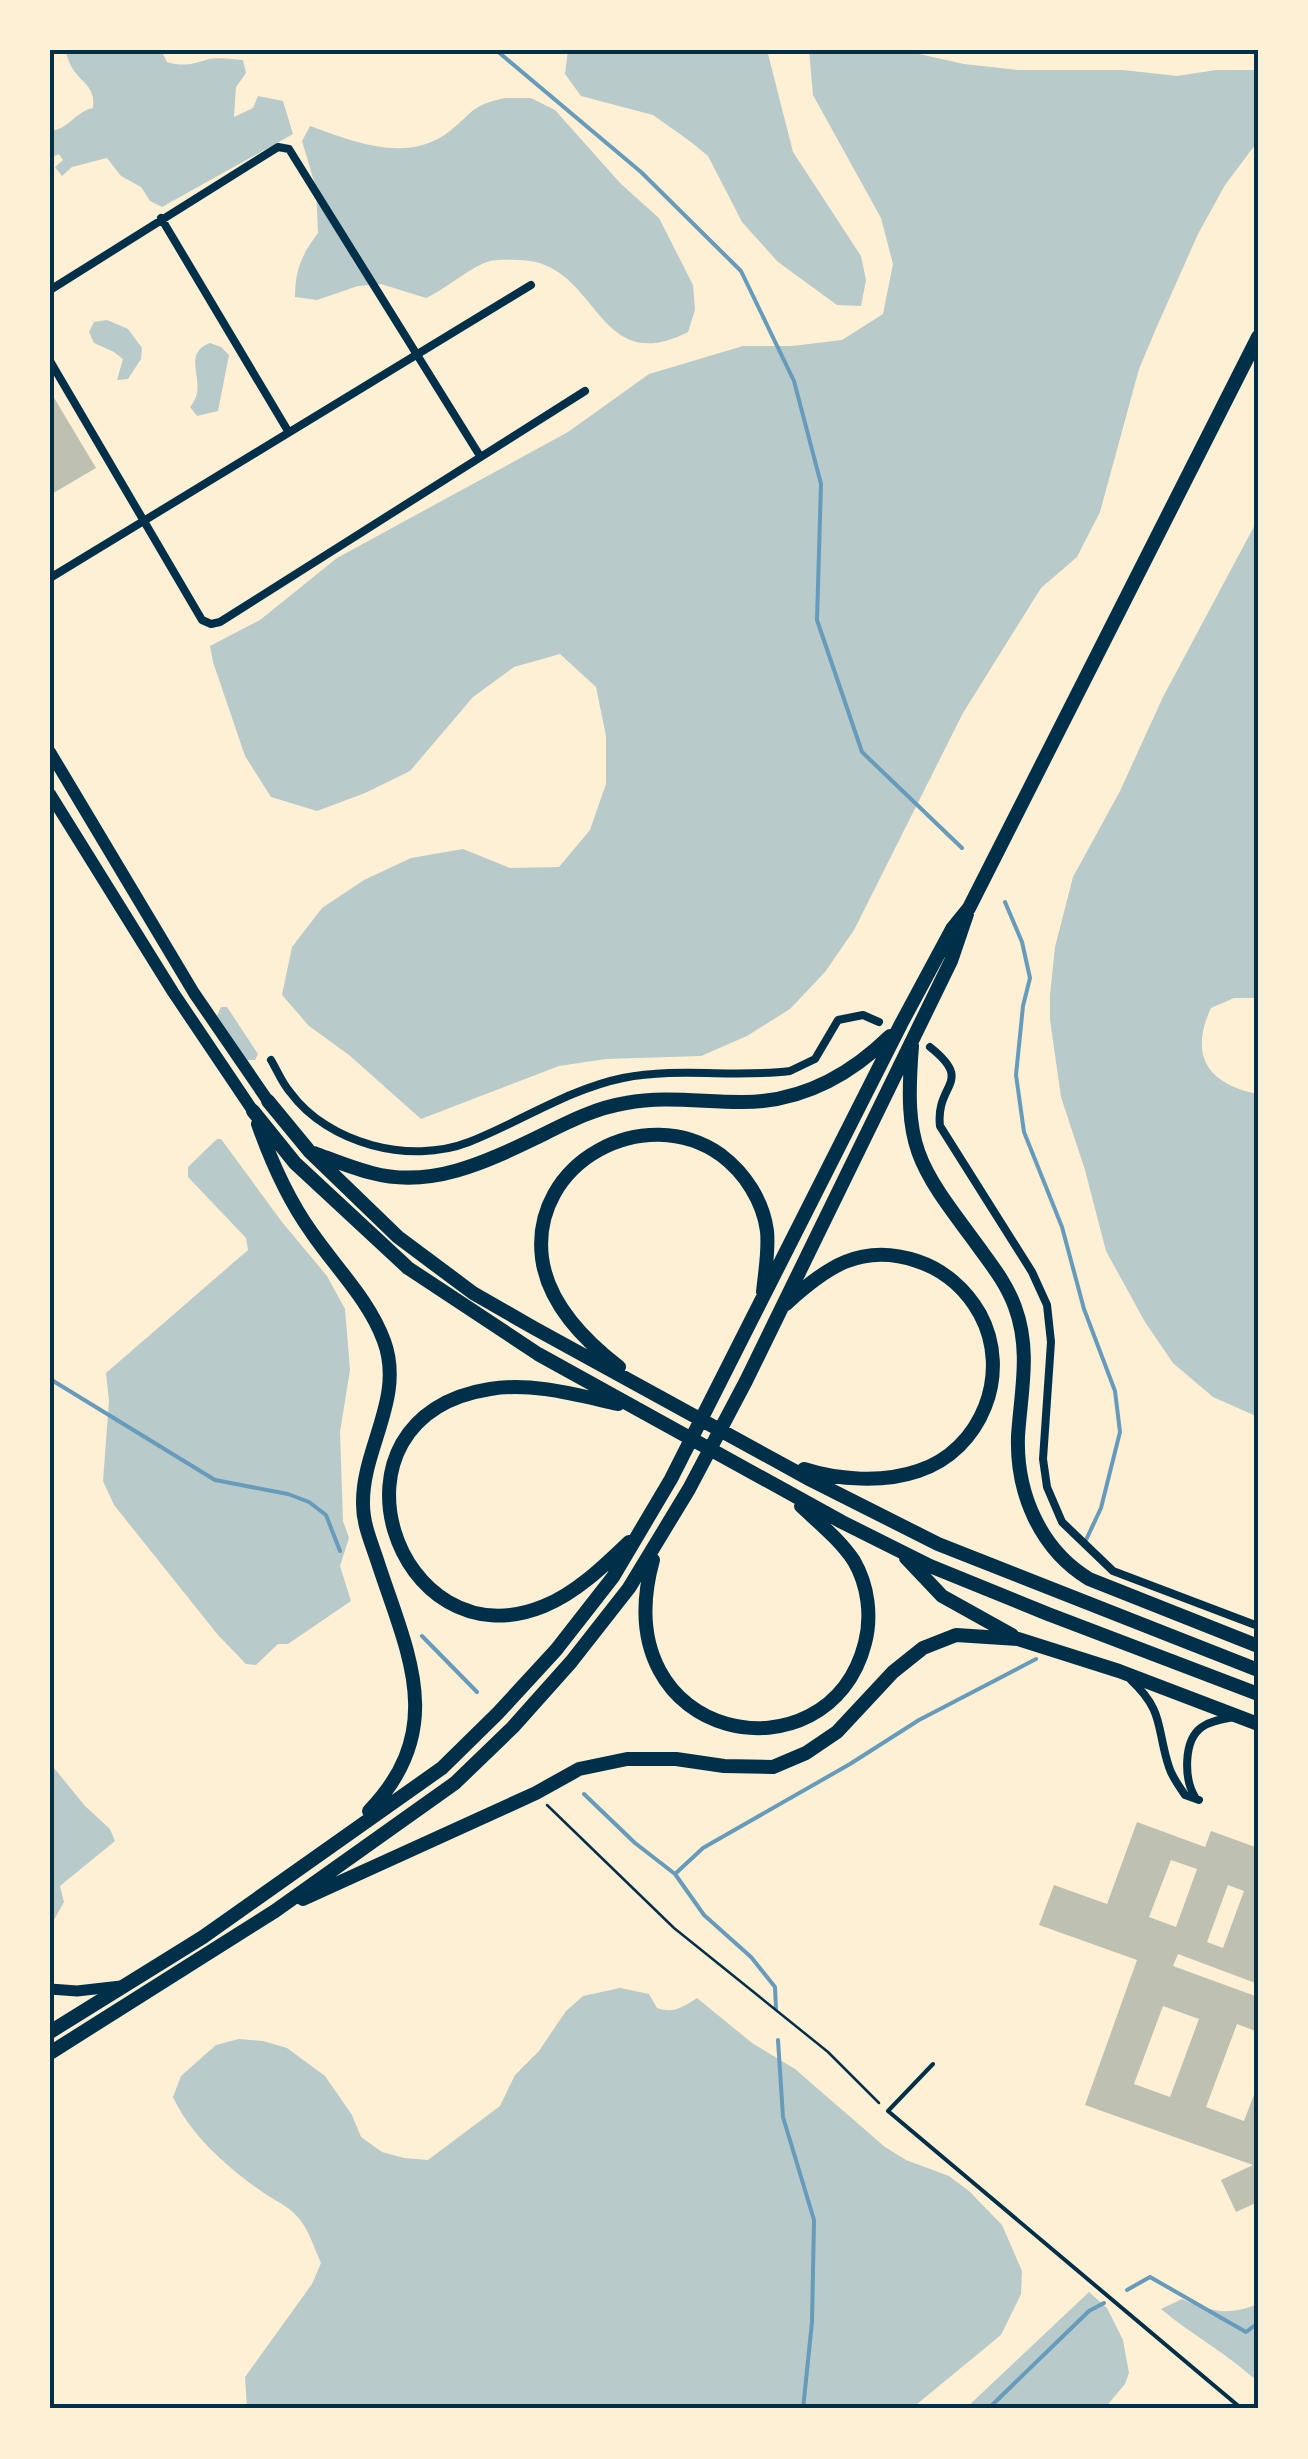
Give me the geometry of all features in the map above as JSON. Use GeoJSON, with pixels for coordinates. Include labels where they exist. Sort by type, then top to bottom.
{"type":"FeatureCollection","features":[{"type":"Feature","properties":{"kind":"highway"},"geometry":{"type":"LineString","coordinates":[[50,2053],[276,1912],[455,1783],[540,1698],[601,1626],[661,1538],[746,1381],[952,929],[969,908],[1258,337]]}},
{"type":"Feature","properties":{"kind":"highway"},"geometry":{"type":"LineString","coordinates":[[310,1152],[374,1174],[423,1176],[459,1171],[606,1107],[667,1099],[758,1102],[807,1092],[854,1067],[907,1030]]}},
{"type":"Feature","properties":{"kind":"highway"},"geometry":{"type":"LineString","coordinates":[[50,2032],[203,1937],[442,1768],[498,1713],[585,1614],[671,1480],[907,1030]]}},
{"type":"Feature","properties":{"kind":"highway"},"geometry":{"type":"LineString","coordinates":[[907,1030],[908,1115],[921,1162],[934,1188],[1003,1280],[1020,1320],[1025,1357],[1018,1432],[1020,1465],[1027,1500],[1042,1534],[1068,1567],[1089,1580],[1258,1646]]}},
{"type":"Feature","properties":{"kind":"highway"},"geometry":{"type":"LineString","coordinates":[[268,1101],[310,1152],[398,1238],[473,1293],[770,1458],[938,1544],[1258,1670]]}},
{"type":"Feature","properties":{"kind":"highway"},"geometry":{"type":"LineString","coordinates":[[253,1110],[296,1163],[408,1268],[494,1327],[898,1550],[1048,1614],[1258,1694]]}},
{"type":"Feature","properties":{"kind":"highway"},"geometry":{"type":"LineString","coordinates":[[253,1110],[269,1153],[309,1229],[366,1307],[390,1360],[388,1400],[366,1472],[362,1502],[365,1524],[408,1646],[417,1712],[403,1763],[386,1794],[348,1834]]}},
{"type":"Feature","properties":{"kind":"highway"},"geometry":{"type":"LineString","coordinates":[[664,1400],[590,1344],[570,1321],[549,1283],[542,1258],[543,1229],[551,1202],[574,1167],[608,1144],[648,1134],[690,1140],[726,1159],[746,1179],[764,1218],[768,1246],[762,1303]]}},
{"type":"Feature","properties":{"kind":"highway"},"geometry":{"type":"LineString","coordinates":[[770,1458],[824,1476],[887,1477],[918,1471],[946,1457],[968,1436],[985,1409],[992,1379],[988,1332],[974,1304],[953,1280],[911,1259],[864,1256],[833,1266],[778,1311]]}},
{"type":"Feature","properties":{"kind":"highway"},"geometry":{"type":"LineString","coordinates":[[636,1408],[519,1387],[488,1389],[460,1397],[423,1419],[404,1441],[389,1482],[388,1511],[401,1553],[430,1588],[471,1610],[501,1614],[546,1606],[574,1590],[643,1527]]}},
{"type":"Feature","properties":{"kind":"highway"},"geometry":{"type":"LineString","coordinates":[[661,1538],[649,1573],[644,1616],[648,1645],[667,1684],[700,1713],[727,1724],[770,1728],[798,1720],[823,1706],[852,1674],[867,1634],[868,1606],[862,1578],[840,1541],[782,1489]]}},
{"type":"Feature","properties":{"kind":"highway"},"geometry":{"type":"LineString","coordinates":[[898,1550],[942,1596],[1018,1639],[1258,1724]]}},
{"type":"Feature","properties":{"kind":"highway"},"geometry":{"type":"LineString","coordinates":[[276,1912],[578,1770],[628,1758],[772,1767],[806,1753],[837,1732],[893,1672],[923,1648],[956,1635],[1018,1639]]}},
{"type":"Feature","properties":{"kind":"main road"},"geometry":{"type":"LineString","coordinates":[[50,752],[194,992],[268,1101]]}},
{"type":"Feature","properties":{"kind":"main road"},"geometry":{"type":"LineString","coordinates":[[50,794],[173,992],[253,1110]]}},
{"type":"Feature","properties":{"kind":"main road"},"geometry":{"type":"LineString","coordinates":[[50,1988],[78,1991],[125,1985]]}},
{"type":"Feature","properties":{"kind":"street"},"geometry":{"type":"LineString","coordinates":[[50,290],[161,218],[284,146],[290,149],[480,456]]}},
{"type":"Feature","properties":{"kind":"street"},"geometry":{"type":"LineString","coordinates":[[161,218],[288,431]]}},
{"type":"Feature","properties":{"kind":"street"},"geometry":{"type":"LineString","coordinates":[[50,578],[532,285]]}},
{"type":"Feature","properties":{"kind":"street"},"geometry":{"type":"LineString","coordinates":[[50,361],[202,620],[211,624],[220,622],[585,390]]}},
{"type":"Feature","properties":{"kind":"street"},"geometry":{"type":"LineString","coordinates":[[270,1060],[288,1090],[328,1126],[356,1140],[415,1151],[466,1143],[588,1088],[625,1078],[790,1071],[815,1059],[838,1020],[864,1015],[879,1022]]}},
{"type":"Feature","properties":{"kind":"street"},"geometry":{"type":"LineString","coordinates":[[930,1047],[948,1061],[952,1071],[940,1107],[940,1126],[1032,1272],[1047,1306],[1051,1342],[1042,1459],[1056,1512],[1070,1532],[1113,1572],[1258,1626]]}},
{"type":"Feature","properties":{"kind":"street"},"geometry":{"type":"LineString","coordinates":[[1119,1672],[1144,1692],[1159,1716],[1169,1770],[1185,1795],[1199,1800],[1192,1794],[1188,1777],[1191,1740],[1198,1728],[1239,1716]]}},
{"type":"Feature","properties":{"kind":"lane"},"geometry":{"type":"LineString","coordinates":[[933,2064],[888,2112],[1242,2409]]}},
{"type":"Feature","properties":{"kind":"path"},"geometry":{"type":"LineString","coordinates":[[536,1793],[674,1928],[828,2052],[888,2112]]}},
{"type":"Feature","properties":{"kind":"shaded area"},"geometry":{"type":"Polygon","coordinates":[[[65,50],[161,50],[167,62],[178,64],[213,58],[243,60],[246,73],[236,87],[234,117],[253,108],[258,96],[283,101],[293,134],[162,207],[150,201],[141,187],[121,176],[107,158],[72,167],[62,176],[55,167],[63,160],[59,154],[50,158],[50,131],[93,108],[90,89],[71,66],[65,50]]]}},
{"type":"Feature","properties":{"kind":"shaded area"},"geometry":{"type":"Polygon","coordinates":[[[568,50],[767,50],[793,152],[861,256],[866,280],[861,306],[837,305],[778,262],[742,222],[708,156],[691,142],[653,115],[581,96],[565,74],[568,50]]]}},
{"type":"Feature","properties":{"kind":"shaded area"},"geometry":{"type":"Polygon","coordinates":[[[809,50],[901,50],[964,64],[1019,70],[1123,70],[1177,76],[1216,70],[1258,70],[1258,141],[1225,185],[1198,234],[1158,324],[1139,369],[1100,512],[1077,557],[1041,588],[963,713],[854,930],[825,972],[790,1009],[747,1036],[701,1056],[606,1059],[559,1066],[421,1119],[349,1055],[309,1026],[282,995],[292,947],[322,908],[364,880],[411,858],[463,849],[510,868],[559,867],[590,830],[606,784],[606,736],[596,687],[560,654],[514,667],[473,697],[410,771],[317,811],[271,797],[245,756],[210,646],[260,620],[337,558],[568,432],[649,374],[743,346],[842,340],[883,314],[893,264],[881,218],[813,95],[809,50]]]}},
{"type":"Feature","properties":{"kind":"shaded area"},"geometry":{"type":"Polygon","coordinates":[[[505,98],[531,98],[555,110],[621,184],[659,218],[693,285],[695,310],[688,332],[657,343],[633,341],[615,330],[566,278],[545,265],[518,260],[487,262],[426,298],[381,284],[358,286],[317,300],[295,297],[300,263],[318,233],[316,188],[302,141],[310,126],[378,147],[413,147],[430,143],[477,108],[505,98]]]}},
{"type":"Feature","properties":{"kind":"shaded area"},"geometry":{"type":"Polygon","coordinates":[[[107,320],[128,329],[142,348],[141,359],[128,379],[117,380],[123,359],[94,343],[89,332],[94,322],[107,320]]]}},
{"type":"Feature","properties":{"kind":"shaded area"},"geometry":{"type":"Polygon","coordinates":[[[210,343],[229,355],[218,411],[197,416],[190,407],[196,398],[196,355],[210,343]]]}},
{"type":"Feature","properties":{"kind":"shaded area"},"geometry":{"type":"Polygon","coordinates":[[[1258,519],[1258,998],[1234,998],[1211,1008],[1202,1040],[1207,1065],[1215,1075],[1258,1094],[1258,1417],[1213,1397],[1173,1363],[1106,1251],[1061,1097],[1050,995],[1055,947],[1073,877],[1258,519]]]}},
{"type":"Feature","properties":{"kind":"shaded area"},"geometry":{"type":"Polygon","coordinates":[[[221,1007],[227,1007],[258,1054],[255,1060],[247,1060],[217,1016],[221,1007]]]}},
{"type":"Feature","properties":{"kind":"shaded area"},"geometry":{"type":"Polygon","coordinates":[[[221,1139],[327,1276],[345,1309],[350,1370],[340,1432],[343,1521],[349,1538],[340,1566],[351,1601],[288,1644],[278,1644],[256,1665],[246,1664],[218,1635],[114,1505],[103,1481],[109,1401],[106,1373],[248,1250],[246,1238],[188,1177],[188,1167],[221,1139]]]}},
{"type":"Feature","properties":{"kind":"shaded area"},"geometry":{"type":"Polygon","coordinates":[[[50,1763],[85,1806],[110,1829],[115,1841],[60,1886],[64,1902],[50,1927],[50,1763]]]}},
{"type":"Feature","properties":{"kind":"shaded area"},"geometry":{"type":"Polygon","coordinates":[[[620,1988],[649,1994],[657,2008],[663,2010],[678,2009],[697,1998],[752,2043],[795,2069],[885,2147],[906,2160],[949,2176],[969,2191],[1002,2225],[1022,2271],[1021,2294],[1001,2335],[911,2409],[247,2409],[245,2377],[312,2284],[321,2263],[297,2216],[225,2162],[190,2125],[173,2097],[181,2076],[216,2045],[239,2039],[287,2048],[325,2076],[352,2115],[361,2137],[382,2152],[428,2160],[500,2106],[515,2075],[539,2051],[566,2011],[583,1996],[620,1988]]]}},
{"type":"Feature","properties":{"kind":"shaded area"},"geometry":{"type":"Polygon","coordinates":[[[1089,2292],[1107,2308],[1123,2340],[1129,2373],[1104,2409],[965,2409],[1089,2292]]]}},
{"type":"Feature","properties":{"kind":"shaded area"},"geometry":{"type":"Polygon","coordinates":[[[1182,2299],[1220,2311],[1258,2304],[1258,2382],[1161,2309],[1182,2299]]]}},
{"type":"Feature","properties":{"kind":"building"},"geometry":{"type":"Polygon","coordinates":[[[50,391],[96,468],[50,495],[50,391]]]}},
{"type":"Feature","properties":{"kind":"building"},"geometry":{"type":"Polygon","coordinates":[[[1137,1822],[1205,1847],[1211,1831],[1258,1848],[1258,1984],[1178,1954],[1173,1966],[1258,1997],[1258,2032],[1237,2024],[1206,2107],[1244,2121],[1258,2084],[1258,2202],[1236,2212],[1221,2180],[1253,2165],[1085,2105],[1137,1960],[1039,1925],[1054,1885],[1107,1904],[1137,1822]],[[1171,1860],[1149,1917],[1176,1927],[1197,1869],[1171,1860]],[[1228,1885],[1207,1942],[1223,1948],[1244,1891],[1228,1885]],[[1163,2006],[1134,2084],[1170,2097],[1199,2019],[1163,2006]]]}},
{"type":"Feature","properties":{"kind":"waterway"},"geometry":{"type":"LineString","coordinates":[[496,50],[641,172],[741,271],[794,381],[821,484],[817,620],[862,752],[962,848]]}},
{"type":"Feature","properties":{"kind":"waterway"},"geometry":{"type":"LineString","coordinates":[[1005,902],[1022,942],[1030,978],[1016,1075],[1024,1132],[1062,1227],[1084,1309],[1115,1391],[1120,1432],[1101,1508],[1086,1540]]}},
{"type":"Feature","properties":{"kind":"waterway"},"geometry":{"type":"LineString","coordinates":[[50,1379],[215,1480],[288,1494],[309,1502],[326,1515],[340,1551]]}},
{"type":"Feature","properties":{"kind":"waterway"},"geometry":{"type":"LineString","coordinates":[[422,1636],[477,1692]]}},
{"type":"Feature","properties":{"kind":"waterway"},"geometry":{"type":"LineString","coordinates":[[675,1874],[703,1848],[919,1720],[1036,1659]]}},
{"type":"Feature","properties":{"kind":"waterway"},"geometry":{"type":"LineString","coordinates":[[584,1794],[635,1843],[675,1874],[704,1915],[751,1957],[775,1987],[776,2009]]}},
{"type":"Feature","properties":{"kind":"waterway"},"geometry":{"type":"LineString","coordinates":[[778,2040],[783,2117],[814,2220],[812,2322],[803,2409]]}},
{"type":"Feature","properties":{"kind":"waterway"},"geometry":{"type":"LineString","coordinates":[[1127,2290],[1150,2277],[1246,2332],[1258,2323]]}},
{"type":"Feature","properties":{"kind":"waterway"},"geometry":{"type":"LineString","coordinates":[[988,2409],[1089,2311],[1104,2303]]}}]}
